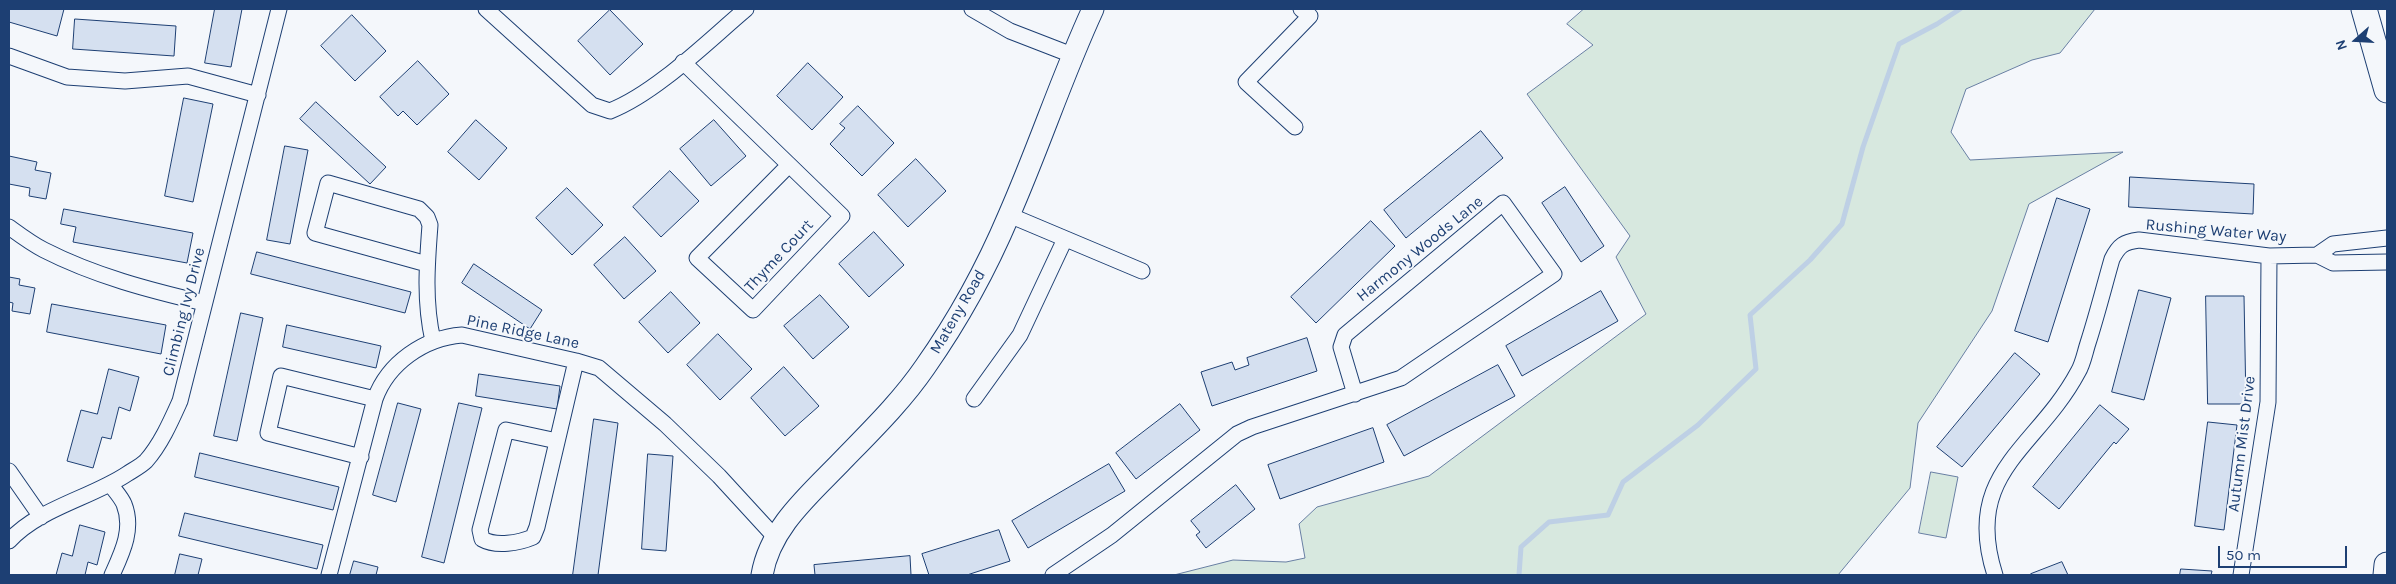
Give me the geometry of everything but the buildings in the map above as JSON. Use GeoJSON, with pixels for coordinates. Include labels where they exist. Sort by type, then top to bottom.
{"type":"FeatureCollection","features":[{"type":"Feature","properties":{"kind":"main road"},"geometry":{"type":"LineString","coordinates":[[2364,9],[2387,90]]}},
{"type":"Feature","properties":{"kind":"main road"},"geometry":{"type":"LineString","coordinates":[[2386,575],[2387,565]]}},
{"type":"Feature","properties":{"kind":"street","name":"Climbing Ivy Drive"},"geometry":{"type":"LineString","coordinates":[[9,541],[16,533],[41,517],[111,485],[146,462],[165,433],[180,401],[279,9]]}},
{"type":"Feature","properties":{"kind":"street"},"geometry":{"type":"LineString","coordinates":[[486,9],[592,105],[610,111],[630,103],[683,62],[746,9]]}},
{"type":"Feature","properties":{"kind":"street"},"geometry":{"type":"LineString","coordinates":[[972,9],[1010,31],[1072,55]]}},
{"type":"Feature","properties":{"kind":"street","name":"Mateny Road"},"geometry":{"type":"LineString","coordinates":[[762,575],[764,564],[776,537],[793,511],[893,408],[925,367],[975,285],[1009,215],[1072,55],[1093,9]]}},
{"type":"Feature","properties":{"kind":"street"},"geometry":{"type":"LineString","coordinates":[[1295,127],[1246,82],[1309,11]]}},
{"type":"Feature","properties":{"kind":"street"},"geometry":{"type":"LineString","coordinates":[[9,56],[67,77],[125,81],[188,76],[258,95]]}},
{"type":"Feature","properties":{"kind":"street","name":"Thyme Court"},"geometry":{"type":"LineString","coordinates":[[683,62],[842,216],[753,310],[697,258],[789,165]]}},
{"type":"Feature","properties":{"kind":"street"},"geometry":{"type":"LineString","coordinates":[[427,264],[315,233],[328,183],[420,209],[427,217],[430,225],[426,292],[428,319],[433,341]]}},
{"type":"Feature","properties":{"kind":"street","name":"Harmony Woods Lane"},"geometry":{"type":"LineString","coordinates":[[1053,575],[1112,535],[1237,434],[1252,427],[1355,394],[1401,378],[1554,274],[1503,204],[1345,335],[1341,347],[1342,354],[1355,394]]}},
{"type":"Feature","properties":{"kind":"street"},"geometry":{"type":"LineString","coordinates":[[1009,215],[1142,271]]}},
{"type":"Feature","properties":{"kind":"street"},"geometry":{"type":"LineString","coordinates":[[9,227],[43,250],[90,271],[130,285],[204,303]]}},
{"type":"Feature","properties":{"kind":"street","name":"Rushing Water Way"},"geometry":{"type":"LineString","coordinates":[[1995,575],[1988,554],[1986,535],[1986,523],[1993,489],[2015,453],[2053,408],[2079,372],[2112,259],[2117,249],[2125,242],[2139,240],[2269,256],[2317,254],[2333,244],[2387,238]]}},
{"type":"Feature","properties":{"kind":"street"},"geometry":{"type":"LineString","coordinates":[[974,399],[1020,335],[1065,239]]}},
{"type":"Feature","properties":{"kind":"street","name":"Rushing Water Way"},"geometry":{"type":"LineString","coordinates":[[2317,254],[2333,263],[2387,262]]}},
{"type":"Feature","properties":{"kind":"street","name":"Autumn Mist Drive"},"geometry":{"type":"LineString","coordinates":[[2241,575],[2268,402],[2269,256]]}},
{"type":"Feature","properties":{"kind":"street","name":"Pine Ridge Lane"},"geometry":{"type":"LineString","coordinates":[[329,575],[375,399],[385,377],[412,353],[446,336],[462,335],[599,368],[639,400],[719,476],[776,537]]}},
{"type":"Feature","properties":{"kind":"street"},"geometry":{"type":"LineString","coordinates":[[557,441],[506,430],[480,530],[482,539],[489,543],[522,542],[533,537],[557,441],[576,361]]}},
{"type":"Feature","properties":{"kind":"street"},"geometry":{"type":"LineString","coordinates":[[361,457],[268,433],[281,376],[375,399]]}},
{"type":"Feature","properties":{"kind":"street"},"geometry":{"type":"LineString","coordinates":[[9,471],[41,517]]}},
{"type":"Feature","properties":{"kind":"street"},"geometry":{"type":"LineString","coordinates":[[111,485],[124,504],[128,524],[126,544],[112,575]]}},
{"type":"Feature","properties":{"kind":"shaded area"},"geometry":{"type":"Polygon","coordinates":[[[1584,9],[2095,9],[2060,53],[2032,60],[1966,89],[1951,132],[1970,160],[2123,152],[2029,204],[1992,311],[1918,423],[1910,488],[1838,575],[1174,575],[1233,560],[1286,562],[1305,558],[1299,524],[1317,507],[1429,476],[1646,314],[1616,257],[1630,236],[1527,94],[1593,45],[1567,24],[1584,9]]]}},
{"type":"Feature","properties":{"kind":"shaded area"},"geometry":{"type":"Polygon","coordinates":[[[1931,472],[1958,477],[1946,538],[1919,533],[1931,472]]]}},
{"type":"Feature","properties":{"kind":"waterway"},"geometry":{"type":"LineString","coordinates":[[1519,575],[1521,547],[1549,522],[1608,515],[1623,482],[1698,425],[1756,369],[1750,315],[1810,260],[1842,224],[1863,147],[1899,44],[1937,24],[1960,9]]}}]}
